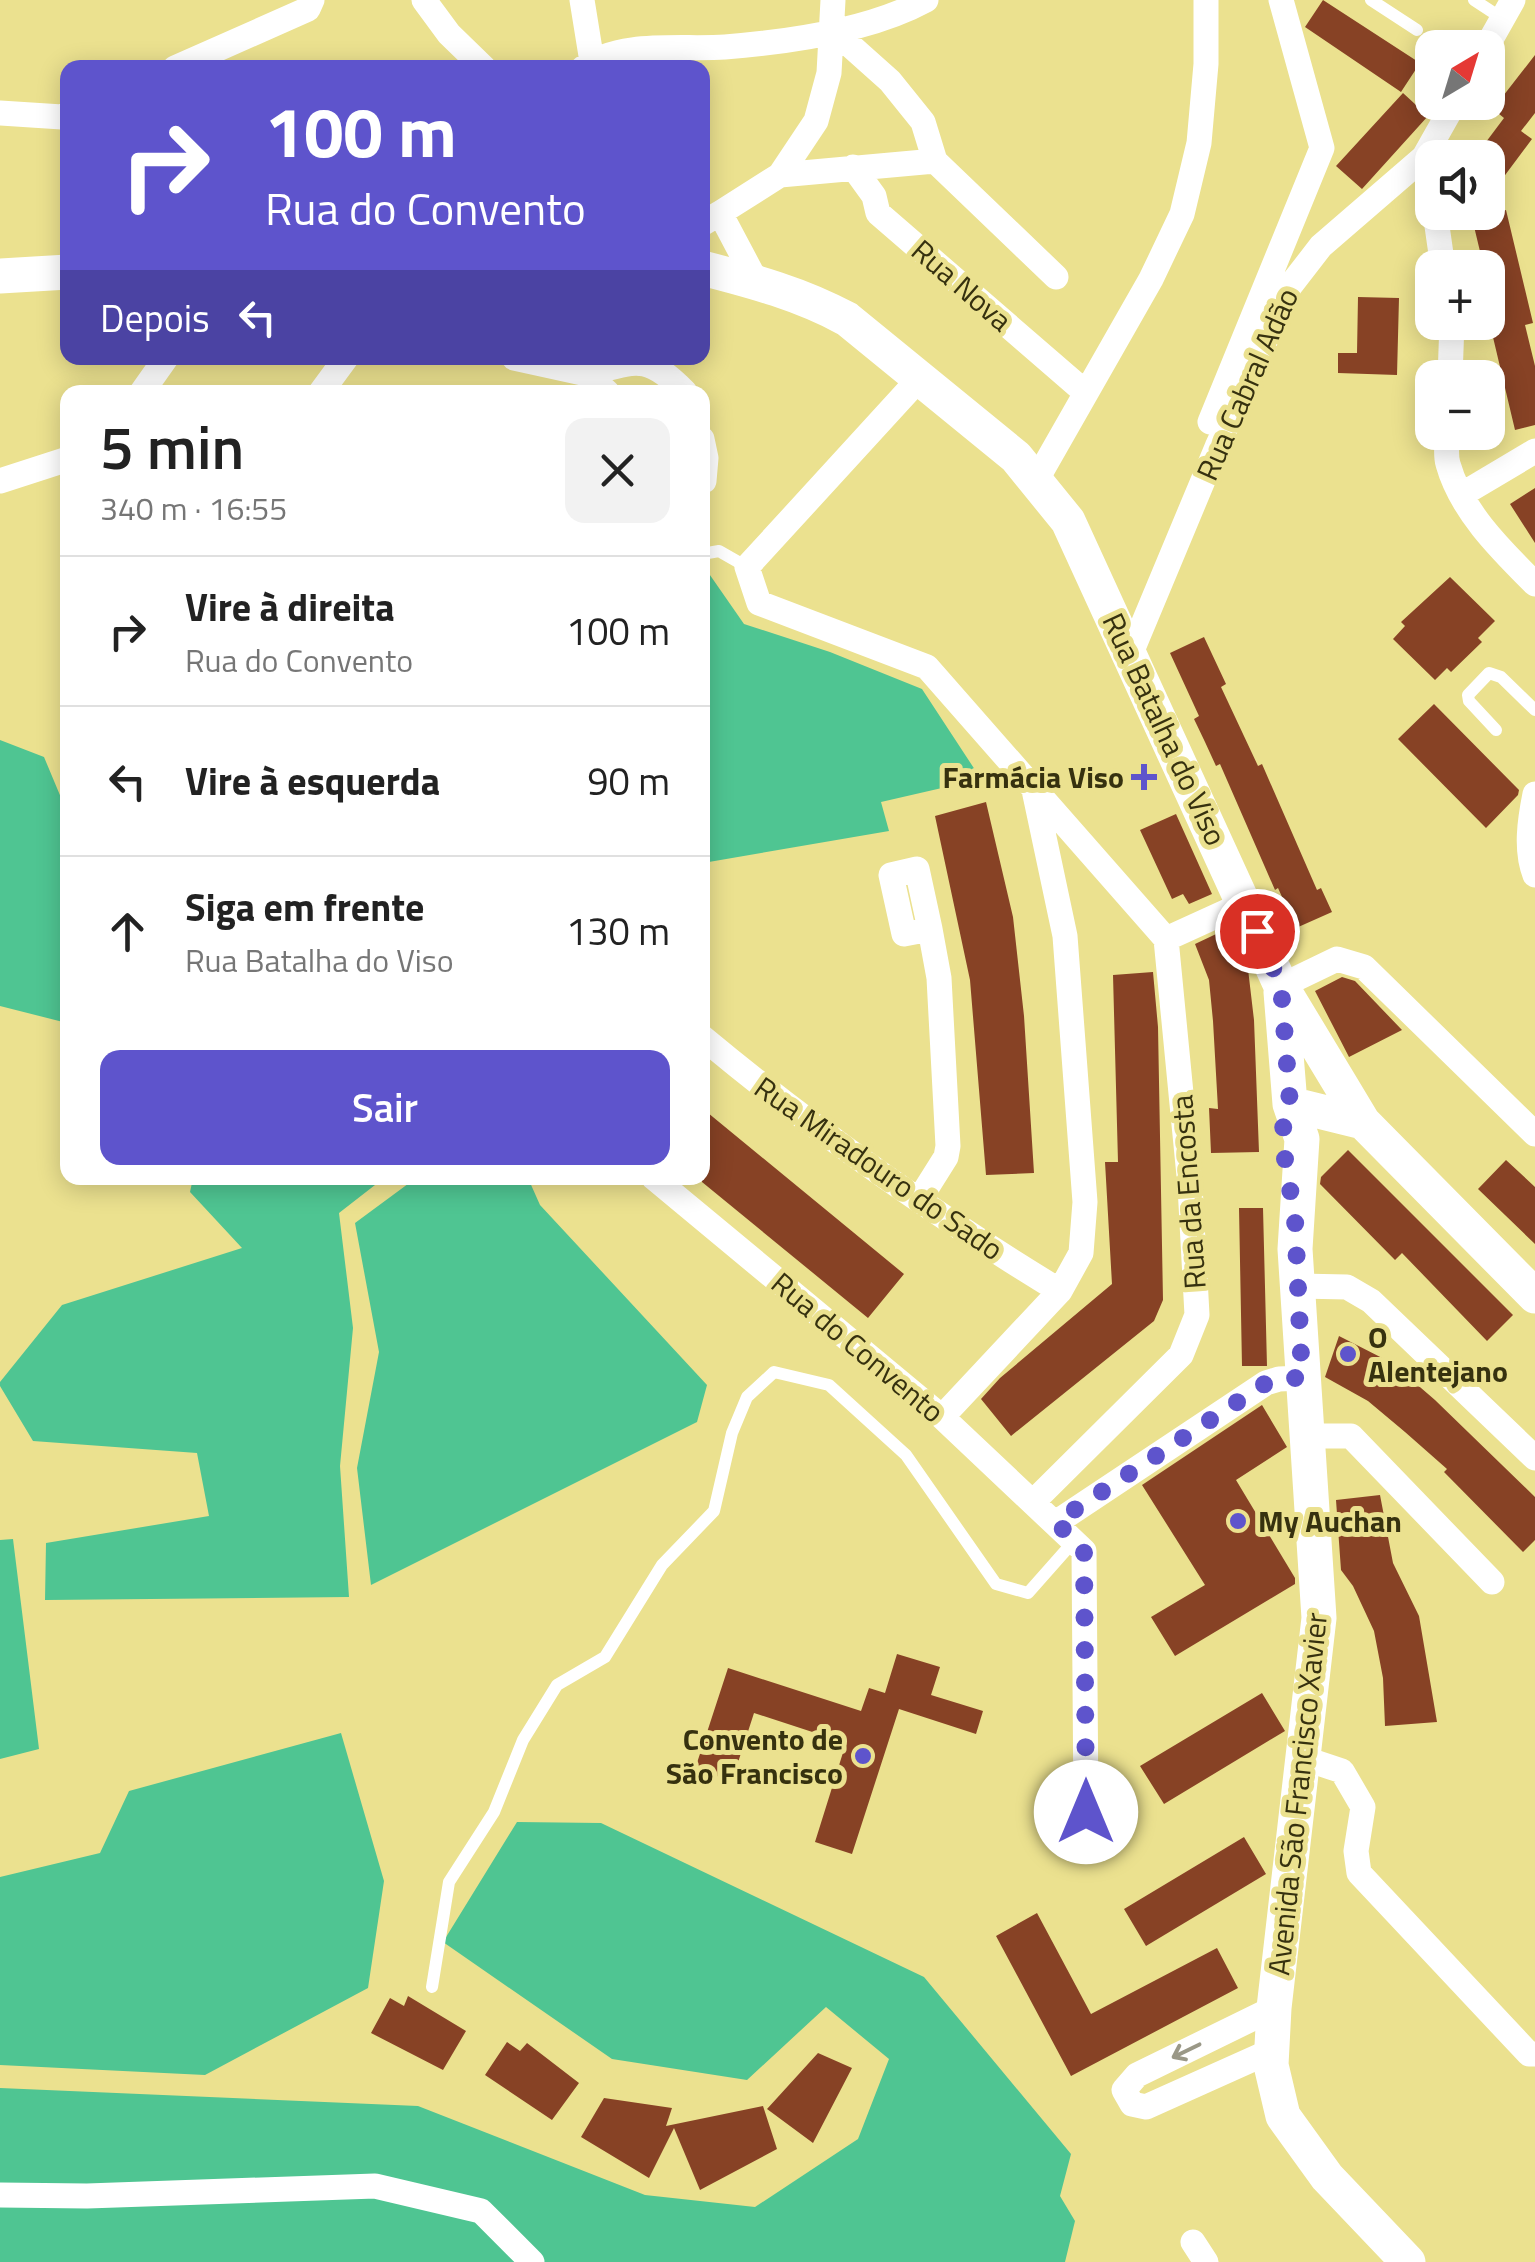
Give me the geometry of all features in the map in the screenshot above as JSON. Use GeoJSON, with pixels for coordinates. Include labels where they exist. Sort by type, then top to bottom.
{"type":"FeatureCollection","features":[{"type":"Feature","properties":{"kind":"street"},"geometry":{"type":"LineString","coordinates":[[193,60],[308,9],[312,0]]}},
{"type":"Feature","properties":{"kind":"street"},"geometry":{"type":"LineString","coordinates":[[582,0],[588,60]]}},
{"type":"Feature","properties":{"kind":"street"},"geometry":{"type":"LineString","coordinates":[[756,280],[711,218],[780,175],[816,120],[829,73],[833,0]]}},
{"type":"Feature","properties":{"kind":"street"},"geometry":{"type":"LineString","coordinates":[[602,60],[614,54],[728,46],[834,31],[891,16],[926,0]]}},
{"type":"Feature","properties":{"kind":"street"},"geometry":{"type":"LineString","coordinates":[[1037,479],[1151,279],[1182,214],[1199,143],[1206,64],[1206,0]]}},
{"type":"Feature","properties":{"kind":"street"},"geometry":{"type":"LineString","coordinates":[[1217,447],[1202,441],[1322,148],[1280,0]]}},
{"type":"Feature","properties":{"kind":"street"},"geometry":{"type":"LineString","coordinates":[[432,3],[449,34],[476,60]]}},
{"type":"Feature","properties":{"kind":"street"},"geometry":{"type":"LineString","coordinates":[[834,31],[890,80],[923,122],[935,161],[1056,278]]}},
{"type":"Feature","properties":{"kind":"street"},"geometry":{"type":"LineString","coordinates":[[0,113],[60,117]]}},
{"type":"Feature","properties":{"kind":"street"},"geometry":{"type":"LineString","coordinates":[[780,175],[935,161]]}},
{"type":"Feature","properties":{"kind":"street","name":"Rua Nova"},"geometry":{"type":"LineString","coordinates":[[853,166],[874,196],[878,213],[1086,393]]}},
{"type":"Feature","properties":{"kind":"street","name":"Rua Cabral Adão"},"geometry":{"type":"LineString","coordinates":[[1131,653],[1290,286],[1305,263],[1343,226],[1415,173]]}},
{"type":"Feature","properties":{"kind":"street","name":"Rua Batalha do Viso"},"geometry":{"type":"LineString","coordinates":[[710,270],[756,280],[847,318],[1016,457],[1037,479],[1068,521],[1281,986],[1342,1088],[1363,1122],[1535,1296]]}},
{"type":"Feature","properties":{"kind":"street"},"geometry":{"type":"LineString","coordinates":[[0,276],[60,272]]}},
{"type":"Feature","properties":{"kind":"street"},"geometry":{"type":"LineString","coordinates":[[546,365],[587,374],[622,365]]}},
{"type":"Feature","properties":{"kind":"street"},"geometry":{"type":"LineString","coordinates":[[648,365],[664,371],[678,385]]}},
{"type":"Feature","properties":{"kind":"street"},"geometry":{"type":"LineString","coordinates":[[587,374],[599,385]]}},
{"type":"Feature","properties":{"kind":"street"},"geometry":{"type":"LineString","coordinates":[[920,379],[746,567],[760,604],[927,667],[1166,940],[1244,903]]}},
{"type":"Feature","properties":{"kind":"street"},"geometry":{"type":"LineString","coordinates":[[1447,450],[1446,461],[1461,496],[1498,548],[1535,584]]}},
{"type":"Feature","properties":{"kind":"street"},"geometry":{"type":"LineString","coordinates":[[1461,496],[1535,451]]}},
{"type":"Feature","properties":{"kind":"street"},"geometry":{"type":"LineString","coordinates":[[0,482],[60,462]]}},
{"type":"Feature","properties":{"kind":"street"},"geometry":{"type":"LineString","coordinates":[[942,1416],[1060,1291],[1082,1254],[1084,1202],[1065,936],[1033,785]]}},
{"type":"Feature","properties":{"kind":"street"},"geometry":{"type":"LineString","coordinates":[[1535,794],[1530,819],[1535,875]]}},
{"type":"Feature","properties":{"kind":"street"},"geometry":{"type":"LineString","coordinates":[[918,1200],[946,1157],[948,1146],[939,978],[930,928]]}},
{"type":"Feature","properties":{"kind":"street","name":"Rua da Encosta"},"geometry":{"type":"LineString","coordinates":[[1034,1501],[1182,1355],[1197,1316],[1190,1186],[1166,940]]}},
{"type":"Feature","properties":{"kind":"street"},"geometry":{"type":"LineString","coordinates":[[1281,986],[1337,959],[1364,967],[1535,1134]]}},
{"type":"Feature","properties":{"kind":"street","name":"Avenida São Francisco Xavier"},"geometry":{"type":"LineString","coordinates":[[1281,986],[1290,1104],[1281,1135],[1295,1219],[1319,1618],[1274,2008],[1271,2065],[1283,2116],[1327,2176],[1408,2262]]}},
{"type":"Feature","properties":{"kind":"street","name":"Rua Miradouro do Sado"},"geometry":{"type":"LineString","coordinates":[[710,1044],[782,1104],[918,1200],[1060,1291]]}},
{"type":"Feature","properties":{"kind":"street"},"geometry":{"type":"LineString","coordinates":[[1342,1088],[1307,1086],[1290,1104],[1363,1122]]}},
{"type":"Feature","properties":{"kind":"street","name":"Rua do Convento"},"geometry":{"type":"LineString","coordinates":[[662,1185],[942,1416],[1065,1532]]}},
{"type":"Feature","properties":{"kind":"street"},"geometry":{"type":"LineString","coordinates":[[1299,1286],[1347,1287],[1371,1301],[1535,1458]]}},
{"type":"Feature","properties":{"kind":"street"},"geometry":{"type":"LineString","coordinates":[[1086,1812],[1084,1551],[1065,1532],[1266,1383],[1279,1378],[1302,1378]]}},
{"type":"Feature","properties":{"kind":"street"},"geometry":{"type":"LineString","coordinates":[[1306,1436],[1351,1436],[1492,1582]]}},
{"type":"Feature","properties":{"kind":"street"},"geometry":{"type":"LineString","coordinates":[[1303,1758],[1342,1771],[1363,1807],[1356,1852],[1358,1873],[1530,2054],[1535,2054]]}},
{"type":"Feature","properties":{"kind":"street"},"geometry":{"type":"LineString","coordinates":[[1272,2050],[1146,2107],[1132,2104],[1124,2090],[1137,2075],[1274,2008]]}},
{"type":"Feature","properties":{"kind":"street"},"geometry":{"type":"LineString","coordinates":[[0,2196],[375,2186],[481,2211],[532,2262]]}},
{"type":"Feature","properties":{"kind":"lane"},"geometry":{"type":"LineString","coordinates":[[1371,0],[1418,30]]}},
{"type":"Feature","properties":{"kind":"lane"},"geometry":{"type":"LineString","coordinates":[[1474,0],[1508,9]]}},
{"type":"Feature","properties":{"kind":"lane"},"geometry":{"type":"LineString","coordinates":[[710,552],[719,550],[746,567]]}},
{"type":"Feature","properties":{"kind":"lane"},"geometry":{"type":"LineString","coordinates":[[1496,730],[1468,701],[1472,689],[1489,673],[1500,677],[1535,710]]}},
{"type":"Feature","properties":{"kind":"lane"},"geometry":{"type":"LineString","coordinates":[[432,1987],[449,1882],[494,1812],[523,1740],[557,1685],[605,1657],[662,1565],[714,1511],[732,1433],[746,1397],[774,1372],[829,1385],[906,1455],[996,1584],[1028,1593],[1065,1532]]}},
{"type":"Feature","properties":{"kind":"green space"},"geometry":{"type":"Polygon","coordinates":[[[710,575],[744,624],[830,652],[922,689],[981,779],[881,802],[889,831],[710,862],[710,575]]]}},
{"type":"Feature","properties":{"kind":"green space"},"geometry":{"type":"Polygon","coordinates":[[[0,740],[44,757],[60,795],[60,1021],[0,1006],[0,740]]]}},
{"type":"Feature","properties":{"kind":"green space"},"geometry":{"type":"Polygon","coordinates":[[[192,1185],[375,1185],[339,1213],[353,1328],[340,1466],[349,1597],[45,1600],[46,1543],[209,1516],[197,1453],[33,1441],[0,1386],[62,1305],[242,1248],[190,1192],[192,1185]]]}},
{"type":"Feature","properties":{"kind":"green space"},"geometry":{"type":"Polygon","coordinates":[[[407,1185],[531,1185],[540,1205],[707,1385],[697,1422],[371,1585],[357,1468],[379,1352],[355,1223],[407,1185]]]}},
{"type":"Feature","properties":{"kind":"green space"},"geometry":{"type":"Polygon","coordinates":[[[13,1539],[39,1749],[0,1759],[0,1540],[13,1539]]]}},
{"type":"Feature","properties":{"kind":"green space"},"geometry":{"type":"Polygon","coordinates":[[[341,1733],[384,1881],[368,1988],[205,2075],[0,2065],[0,1877],[100,1853],[129,1791],[341,1733]]]}},
{"type":"Feature","properties":{"kind":"green space"},"geometry":{"type":"Polygon","coordinates":[[[517,1822],[601,1823],[924,1977],[1071,2154],[1060,2196],[1075,2221],[1065,2262],[0,2262],[0,2088],[418,2106],[645,2195],[755,2207],[858,2139],[889,2059],[826,2007],[747,2080],[612,2059],[443,1942],[517,1822]]]}},
{"type":"Feature","properties":{"kind":"building"},"geometry":{"type":"Polygon","coordinates":[[[1323,0],[1415,60],[1415,71],[1401,92],[1305,27],[1323,0]]]}},
{"type":"Feature","properties":{"kind":"building"},"geometry":{"type":"Polygon","coordinates":[[[1535,55],[1535,113],[1521,131],[1532,139],[1505,175],[1505,140],[1488,140],[1505,120],[1505,94],[1535,55]]]}},
{"type":"Feature","properties":{"kind":"building"},"geometry":{"type":"Polygon","coordinates":[[[1403,93],[1415,104],[1415,120],[1424,120],[1362,189],[1336,166],[1403,93]]]}},
{"type":"Feature","properties":{"kind":"building"},"geometry":{"type":"Polygon","coordinates":[[[1505,210],[1533,323],[1525,325],[1535,366],[1535,425],[1515,430],[1505,388],[1505,360],[1498,360],[1494,340],[1505,340],[1505,250],[1480,250],[1475,230],[1505,230],[1505,210]]]}},
{"type":"Feature","properties":{"kind":"building"},"geometry":{"type":"Polygon","coordinates":[[[1358,297],[1399,298],[1397,375],[1338,373],[1338,353],[1357,353],[1358,297]]]}},
{"type":"Feature","properties":{"kind":"building"},"geometry":{"type":"Polygon","coordinates":[[[1535,488],[1535,543],[1510,504],[1535,488]]]}},
{"type":"Feature","properties":{"kind":"building"},"geometry":{"type":"Polygon","coordinates":[[[1450,577],[1495,621],[1478,638],[1482,642],[1451,672],[1447,668],[1435,680],[1393,639],[1405,626],[1401,622],[1450,577]]]}},
{"type":"Feature","properties":{"kind":"building"},"geometry":{"type":"Polygon","coordinates":[[[1204,637],[1226,684],[1221,687],[1258,766],[1262,764],[1317,890],[1321,888],[1332,912],[1296,928],[1278,888],[1275,890],[1220,764],[1216,766],[1194,719],[1199,716],[1170,653],[1204,637]]]}},
{"type":"Feature","properties":{"kind":"building"},"geometry":{"type":"Polygon","coordinates":[[[1434,704],[1519,790],[1486,828],[1398,739],[1434,704]]]}},
{"type":"Feature","properties":{"kind":"building"},"geometry":{"type":"Polygon","coordinates":[[[986,802],[1013,917],[1034,1173],[986,1175],[970,980],[935,816],[986,802]]]}},
{"type":"Feature","properties":{"kind":"building"},"geometry":{"type":"Polygon","coordinates":[[[1176,814],[1212,894],[1189,904],[1183,894],[1172,899],[1140,830],[1176,814]]]}},
{"type":"Feature","properties":{"kind":"building"},"geometry":{"type":"Polygon","coordinates":[[[1231,927],[1248,969],[1259,1152],[1211,1153],[1209,1108],[1218,1109],[1213,1021],[1209,980],[1195,944],[1231,927]]]}},
{"type":"Feature","properties":{"kind":"building"},"geometry":{"type":"Polygon","coordinates":[[[1153,972],[1158,1027],[1163,1300],[1154,1321],[1011,1436],[981,1399],[1000,1378],[1112,1284],[1105,1162],[1118,1162],[1113,975],[1153,972]]]}},
{"type":"Feature","properties":{"kind":"building"},"geometry":{"type":"Polygon","coordinates":[[[1342,977],[1355,981],[1402,1030],[1349,1057],[1315,991],[1342,977]]]}},
{"type":"Feature","properties":{"kind":"building"},"geometry":{"type":"Polygon","coordinates":[[[710,1115],[904,1274],[868,1318],[706,1185],[710,1185],[710,1115]]]}},
{"type":"Feature","properties":{"kind":"building"},"geometry":{"type":"Polygon","coordinates":[[[1348,1150],[1513,1315],[1487,1341],[1402,1253],[1395,1260],[1320,1184],[1321,1177],[1348,1150]]]}},
{"type":"Feature","properties":{"kind":"building"},"geometry":{"type":"Polygon","coordinates":[[[1506,1160],[1535,1187],[1535,1244],[1478,1189],[1506,1160]]]}},
{"type":"Feature","properties":{"kind":"building"},"geometry":{"type":"Polygon","coordinates":[[[1239,1208],[1263,1208],[1267,1366],[1242,1366],[1239,1208]]]}},
{"type":"Feature","properties":{"kind":"building"},"geometry":{"type":"Polygon","coordinates":[[[1339,1336],[1392,1363],[1535,1497],[1535,1540],[1523,1552],[1444,1472],[1447,1469],[1368,1401],[1325,1377],[1339,1336]]]}},
{"type":"Feature","properties":{"kind":"building"},"geometry":{"type":"Polygon","coordinates":[[[1262,1405],[1287,1447],[1236,1480],[1295,1584],[1175,1656],[1151,1617],[1205,1585],[1142,1485],[1262,1405]]]}},
{"type":"Feature","properties":{"kind":"building"},"geometry":{"type":"Polygon","coordinates":[[[1380,1495],[1393,1563],[1419,1616],[1437,1722],[1385,1726],[1383,1678],[1374,1631],[1341,1570],[1336,1500],[1380,1495]]]}},
{"type":"Feature","properties":{"kind":"building","name":"Convento de São Francisco"},"geometry":{"type":"Polygon","coordinates":[[[897,1654],[940,1667],[931,1695],[983,1711],[976,1734],[899,1709],[852,1854],[815,1842],[846,1743],[754,1713],[732,1781],[695,1769],[728,1668],[861,1711],[869,1688],[885,1693],[897,1654]]]}},
{"type":"Feature","properties":{"kind":"building"},"geometry":{"type":"Polygon","coordinates":[[[1262,1693],[1285,1731],[1164,1804],[1140,1766],[1262,1693]]]}},
{"type":"Feature","properties":{"kind":"building"},"geometry":{"type":"Polygon","coordinates":[[[1244,1837],[1266,1874],[1146,1946],[1124,1909],[1244,1837]]]}},
{"type":"Feature","properties":{"kind":"building"},"geometry":{"type":"Polygon","coordinates":[[[1037,1913],[1091,2014],[1217,1948],[1238,1988],[1071,2076],[996,1936],[1037,1913]]]}},
{"type":"Feature","properties":{"kind":"building"},"geometry":{"type":"Polygon","coordinates":[[[408,1996],[466,2031],[443,2070],[371,2033],[390,1998],[404,2006],[408,1996]]]}},
{"type":"Feature","properties":{"kind":"building"},"geometry":{"type":"Polygon","coordinates":[[[507,2042],[520,2051],[527,2043],[579,2083],[552,2120],[485,2075],[507,2042]]]}},
{"type":"Feature","properties":{"kind":"building"},"geometry":{"type":"Polygon","coordinates":[[[818,2053],[852,2068],[813,2143],[767,2109],[818,2053]]]}},
{"type":"Feature","properties":{"kind":"building"},"geometry":{"type":"Polygon","coordinates":[[[604,2098],[672,2108],[666,2126],[763,2106],[777,2149],[700,2190],[674,2128],[649,2178],[581,2137],[604,2098]]]}},
{"type":"Feature","properties":{"kind":"place","name":"Farmácia Viso"},"geometry":{"type":"Point","coordinates":[1144,777]}},
{"type":"Feature","properties":{"kind":"place","name":"O Alentejano"},"geometry":{"type":"Point","coordinates":[1348,1354]}},
{"type":"Feature","properties":{"kind":"place","name":"My Auchan"},"geometry":{"type":"Point","coordinates":[1238,1521]}},
{"type":"Feature","properties":{"kind":"place","name":"Convento de São Francisco"},"geometry":{"type":"Point","coordinates":[863,1756]}},
{"type":"Feature","properties":{"kind":"route"},"geometry":{"type":"LineString","coordinates":[[1086,1812],[1084,1551],[1056,1522],[1266,1383],[1279,1378],[1302,1378],[1295,1219],[1281,1135],[1290,1104],[1281,986],[1257,931]]}}]}
